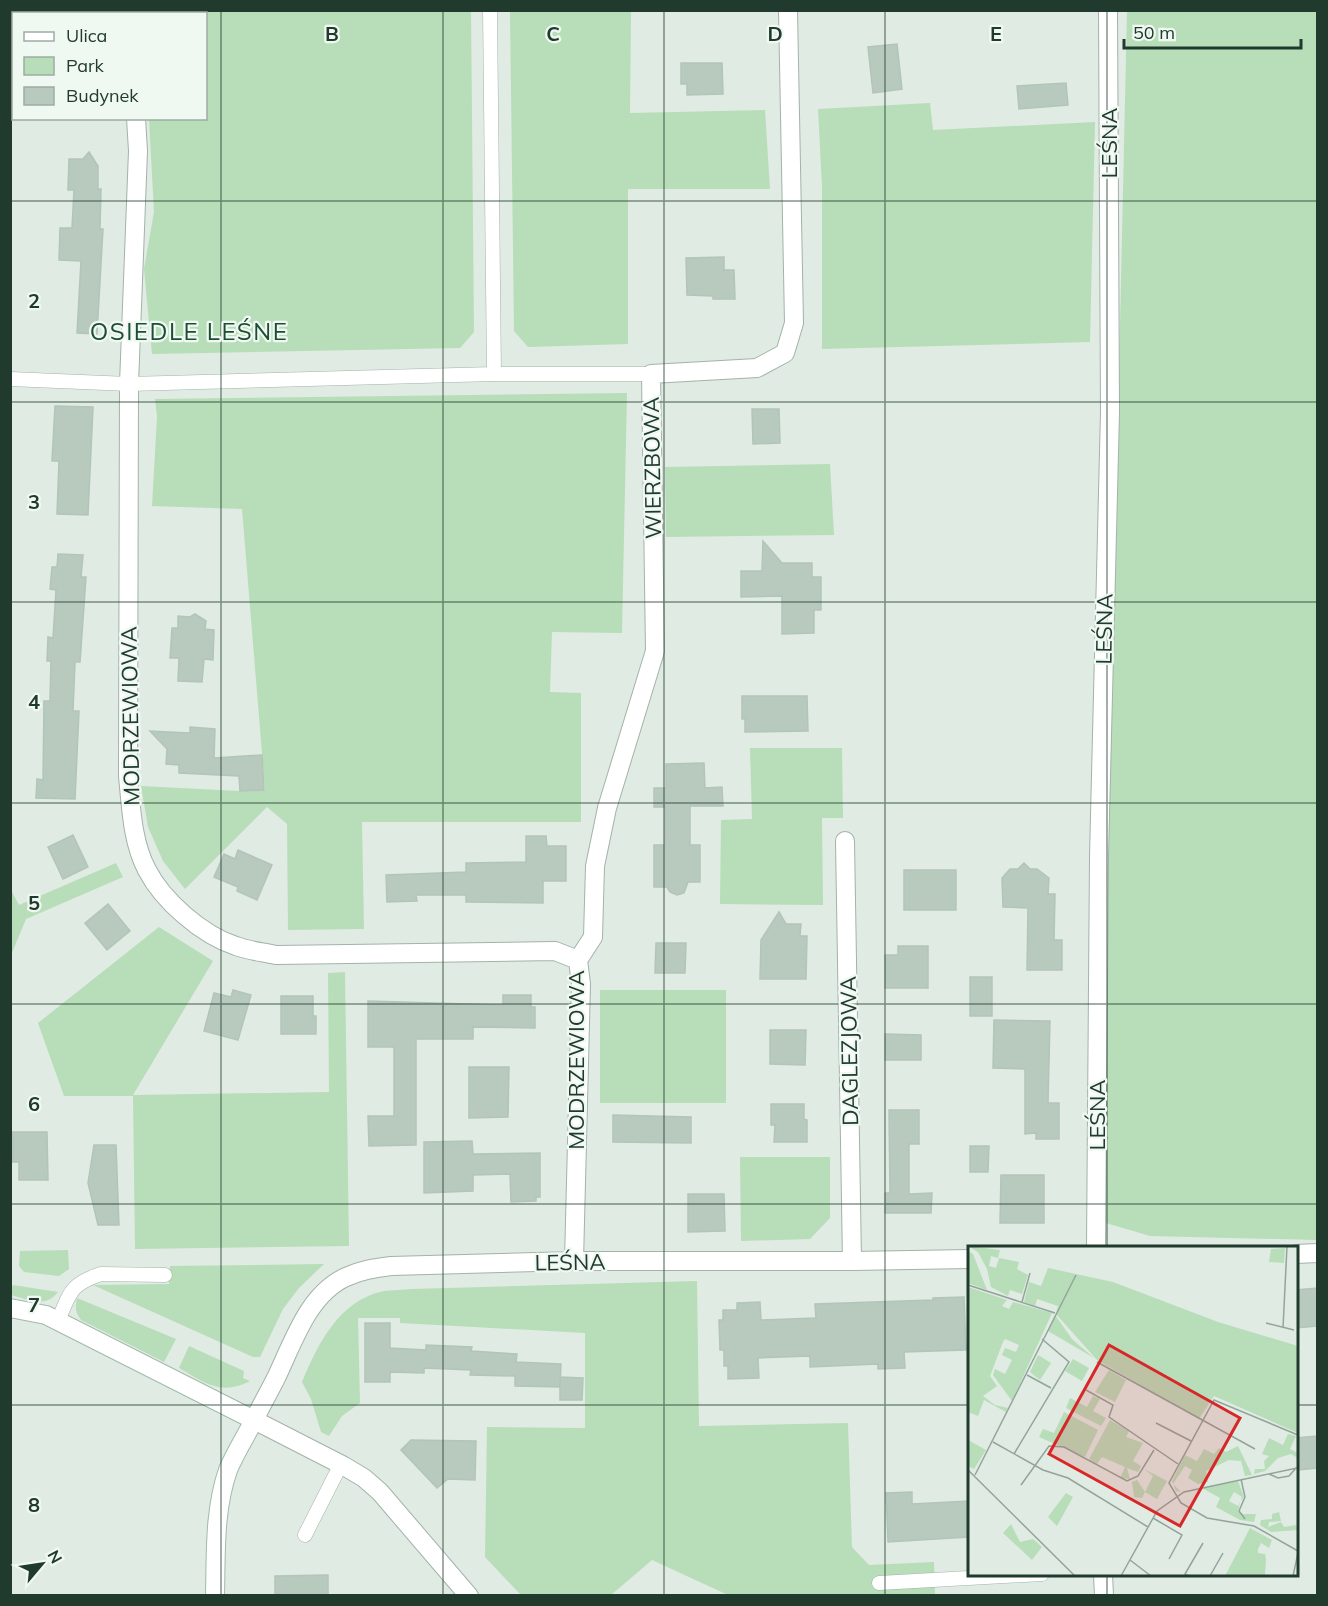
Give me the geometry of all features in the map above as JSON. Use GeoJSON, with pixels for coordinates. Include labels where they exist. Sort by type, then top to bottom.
{"type":"FeatureCollection","features":[{"type":"Feature","properties":{"kind":"street","name":"WIERZBOWA"},"geometry":{"type":"LineString","coordinates":[[578,960],[593,937],[596,866],[607,808],[655,651],[651,374],[757,368],[785,353],[794,323],[788,10]]}},
{"type":"Feature","properties":{"kind":"street","name":"LEŚNA"},"geometry":{"type":"LineString","coordinates":[[1096,1246],[1099,844],[1110,412],[1108,10]]}},
{"type":"Feature","properties":{"kind":"street","name":"MODRZEWIOWA"},"geometry":{"type":"LineString","coordinates":[[136,120],[138,151],[129,384],[128,776],[137,845],[146,869],[178,910],[209,932],[234,946],[265,953],[276,955],[555,951],[578,960],[581,984],[574,1261]]}},
{"type":"Feature","properties":{"kind":"street","name":"DAGLEZJOWA"},"geometry":{"type":"LineString","coordinates":[[845,841],[852,1261]]}},
{"type":"Feature","properties":{"kind":"street"},"geometry":{"type":"LineString","coordinates":[[1298,1254],[1317,1253]]}},
{"type":"Feature","properties":{"kind":"street","name":"LEŚNA"},"geometry":{"type":"LineString","coordinates":[[215,1596],[220,1497],[229,1469],[276,1377],[291,1342],[316,1300],[344,1278],[366,1269],[391,1266],[574,1261],[968,1259]]}},
{"type":"Feature","properties":{"kind":"street"},"geometry":{"type":"LineString","coordinates":[[10,1308],[34,1311],[58,1321],[341,1464],[364,1478],[380,1492],[469,1596]]}},
{"type":"Feature","properties":{"kind":"street"},"geometry":{"type":"LineString","coordinates":[[1103,1576],[1104,1596]]}},
{"type":"Feature","properties":{"kind":"lane"},"geometry":{"type":"LineString","coordinates":[[490,10],[494,374]]}},
{"type":"Feature","properties":{"kind":"lane"},"geometry":{"type":"LineString","coordinates":[[10,379],[129,384],[494,374],[651,374]]}},
{"type":"Feature","properties":{"kind":"lane"},"geometry":{"type":"LineString","coordinates":[[58,1321],[72,1288],[93,1277],[101,1274],[165,1275]]}},
{"type":"Feature","properties":{"kind":"lane"},"geometry":{"type":"LineString","coordinates":[[305,1535],[341,1464]]}},
{"type":"Feature","properties":{"kind":"lane"},"geometry":{"type":"LineString","coordinates":[[879,1583],[1022,1576]]}},
{"type":"Feature","properties":{"kind":"green space"},"geometry":{"type":"Polygon","coordinates":[[[471,11],[474,332],[460,348],[152,354],[144,269],[154,212],[149,120],[207,120],[207,12],[130,12],[471,11]]]}},
{"type":"Feature","properties":{"kind":"green space"},"geometry":{"type":"Polygon","coordinates":[[[510,11],[631,11],[630,113],[765,110],[770,189],[628,189],[628,344],[528,347],[514,331],[510,11]]]}},
{"type":"Feature","properties":{"kind":"green space"},"geometry":{"type":"Polygon","coordinates":[[[1127,11],[1317,11],[1317,1240],[1150,1236],[1106,1223],[1107,910],[1127,11]]]}},
{"type":"Feature","properties":{"kind":"green space"},"geometry":{"type":"Polygon","coordinates":[[[930,103],[933,130],[1095,122],[1090,342],[822,349],[822,187],[818,109],[930,103]]]}},
{"type":"Feature","properties":{"kind":"green space"},"geometry":{"type":"Polygon","coordinates":[[[627,393],[622,633],[552,632],[550,692],[581,693],[581,822],[362,822],[364,929],[288,930],[287,824],[267,807],[185,889],[163,861],[148,827],[141,786],[240,791],[265,790],[242,509],[152,506],[157,417],[155,399],[627,393]]]}},
{"type":"Feature","properties":{"kind":"green space"},"geometry":{"type":"Polygon","coordinates":[[[830,464],[834,535],[666,537],[665,467],[830,464]]]}},
{"type":"Feature","properties":{"kind":"green space"},"geometry":{"type":"Polygon","coordinates":[[[750,748],[842,748],[843,818],[822,818],[823,905],[720,904],[721,820],[752,819],[750,748]]]}},
{"type":"Feature","properties":{"kind":"green space"},"geometry":{"type":"Polygon","coordinates":[[[116,863],[123,877],[26,919],[11,955],[11,890],[19,905],[116,863]]]}},
{"type":"Feature","properties":{"kind":"green space"},"geometry":{"type":"Polygon","coordinates":[[[159,927],[213,961],[133,1095],[329,1092],[328,973],[345,972],[349,1246],[135,1249],[133,1096],[64,1096],[38,1023],[159,927]]]}},
{"type":"Feature","properties":{"kind":"green space"},"geometry":{"type":"Polygon","coordinates":[[[600,990],[726,990],[726,1103],[600,1103],[600,990]]]}},
{"type":"Feature","properties":{"kind":"green space"},"geometry":{"type":"Polygon","coordinates":[[[740,1157],[830,1157],[830,1218],[810,1239],[741,1241],[740,1157]]]}},
{"type":"Feature","properties":{"kind":"green space"},"geometry":{"type":"Polygon","coordinates":[[[68,1250],[69,1269],[59,1276],[24,1272],[19,1266],[20,1251],[68,1250]]]}},
{"type":"Feature","properties":{"kind":"green space"},"geometry":{"type":"Polygon","coordinates":[[[324,1264],[299,1288],[283,1309],[260,1357],[253,1357],[93,1285],[169,1284],[170,1266],[324,1264]]]}},
{"type":"Feature","properties":{"kind":"green space"},"geometry":{"type":"Polygon","coordinates":[[[697,1281],[699,1426],[848,1423],[852,1547],[869,1565],[934,1562],[935,1595],[728,1595],[652,1560],[611,1595],[521,1595],[485,1557],[487,1427],[585,1428],[585,1333],[400,1323],[400,1318],[358,1318],[360,1403],[342,1416],[329,1436],[321,1432],[311,1399],[302,1382],[323,1339],[342,1314],[368,1296],[384,1291],[697,1281]]]}},
{"type":"Feature","properties":{"kind":"green space"},"geometry":{"type":"Polygon","coordinates":[[[13,1285],[58,1292],[47,1300],[29,1300],[11,1295],[13,1285]]]}},
{"type":"Feature","properties":{"kind":"green space"},"geometry":{"type":"Polygon","coordinates":[[[77,1298],[176,1339],[164,1362],[81,1320],[76,1309],[77,1298]]]}},
{"type":"Feature","properties":{"kind":"green space"},"geometry":{"type":"Polygon","coordinates":[[[189,1346],[244,1371],[243,1378],[250,1381],[230,1387],[205,1383],[179,1368],[189,1346]]]}},
{"type":"Feature","properties":{"kind":"building"},"geometry":{"type":"Polygon","coordinates":[[[897,44],[902,89],[873,93],[868,47],[897,44]]]}},
{"type":"Feature","properties":{"kind":"building"},"geometry":{"type":"Polygon","coordinates":[[[681,63],[722,63],[723,94],[687,95],[687,84],[681,84],[681,63]]]}},
{"type":"Feature","properties":{"kind":"building"},"geometry":{"type":"Polygon","coordinates":[[[1066,83],[1068,105],[1019,109],[1017,86],[1066,83]]]}},
{"type":"Feature","properties":{"kind":"building"},"geometry":{"type":"Polygon","coordinates":[[[89,152],[98,166],[98,189],[101,189],[100,229],[103,229],[97,334],[77,333],[81,261],[59,260],[60,228],[72,228],[74,190],[68,190],[69,159],[83,159],[89,152]]]}},
{"type":"Feature","properties":{"kind":"building"},"geometry":{"type":"Polygon","coordinates":[[[724,257],[724,270],[734,270],[735,299],[713,299],[713,296],[687,295],[686,258],[724,257]]]}},
{"type":"Feature","properties":{"kind":"building"},"geometry":{"type":"Polygon","coordinates":[[[55,406],[93,407],[88,515],[57,514],[59,461],[52,461],[55,406]]]}},
{"type":"Feature","properties":{"kind":"building"},"geometry":{"type":"Polygon","coordinates":[[[752,409],[779,409],[780,443],[753,444],[752,409]]]}},
{"type":"Feature","properties":{"kind":"building"},"geometry":{"type":"Polygon","coordinates":[[[763,541],[782,563],[812,563],[812,577],[821,577],[821,610],[814,610],[814,633],[782,634],[782,596],[741,597],[741,571],[762,571],[763,541]]]}},
{"type":"Feature","properties":{"kind":"building"},"geometry":{"type":"Polygon","coordinates":[[[58,554],[83,555],[81,577],[86,577],[80,662],[75,662],[73,711],[79,711],[75,799],[36,798],[37,779],[43,780],[44,701],[50,701],[51,661],[47,661],[48,637],[53,638],[56,590],[50,589],[52,567],[57,567],[58,554]]]}},
{"type":"Feature","properties":{"kind":"building"},"geometry":{"type":"Polygon","coordinates":[[[195,614],[206,621],[205,629],[214,630],[213,660],[204,659],[202,682],[178,681],[179,658],[170,658],[172,628],[178,628],[178,616],[190,617],[195,614]]]}},
{"type":"Feature","properties":{"kind":"building"},"geometry":{"type":"Polygon","coordinates":[[[742,696],[807,696],[808,731],[745,732],[745,719],[742,719],[742,696]]]}},
{"type":"Feature","properties":{"kind":"building"},"geometry":{"type":"Polygon","coordinates":[[[190,727],[215,729],[214,758],[262,755],[264,790],[240,791],[239,776],[179,773],[179,765],[166,764],[167,749],[150,731],[190,733],[190,727]]]}},
{"type":"Feature","properties":{"kind":"building"},"geometry":{"type":"Polygon","coordinates":[[[704,763],[705,788],[722,787],[723,806],[690,806],[690,845],[700,845],[700,882],[688,882],[684,893],[677,895],[670,892],[667,887],[654,887],[654,845],[665,845],[665,807],[654,807],[654,788],[666,788],[666,764],[704,763]]]}},
{"type":"Feature","properties":{"kind":"building"},"geometry":{"type":"Polygon","coordinates":[[[73,835],[88,867],[63,879],[48,847],[73,835]]]}},
{"type":"Feature","properties":{"kind":"building"},"geometry":{"type":"Polygon","coordinates":[[[526,836],[546,836],[547,846],[566,846],[566,881],[543,881],[543,903],[466,902],[466,895],[416,895],[417,901],[387,902],[386,875],[466,872],[466,863],[526,862],[526,836]]]}},
{"type":"Feature","properties":{"kind":"building"},"geometry":{"type":"Polygon","coordinates":[[[238,850],[272,865],[257,900],[237,891],[238,887],[214,877],[224,854],[235,859],[238,850]]]}},
{"type":"Feature","properties":{"kind":"building"},"geometry":{"type":"Polygon","coordinates":[[[1024,863],[1030,869],[1037,869],[1049,878],[1048,894],[1055,894],[1054,940],[1062,940],[1062,970],[1027,970],[1028,908],[1003,907],[1002,878],[1010,869],[1018,869],[1024,863]]]}},
{"type":"Feature","properties":{"kind":"building"},"geometry":{"type":"Polygon","coordinates":[[[904,870],[956,870],[956,910],[904,910],[904,870]]]}},
{"type":"Feature","properties":{"kind":"building"},"geometry":{"type":"Polygon","coordinates":[[[108,904],[130,931],[107,950],[85,923],[108,904]]]}},
{"type":"Feature","properties":{"kind":"building"},"geometry":{"type":"Polygon","coordinates":[[[779,912],[786,924],[801,924],[800,936],[807,936],[806,979],[760,979],[761,940],[779,912]]]}},
{"type":"Feature","properties":{"kind":"building"},"geometry":{"type":"Polygon","coordinates":[[[656,943],[686,943],[685,973],[655,973],[656,943]]]}},
{"type":"Feature","properties":{"kind":"building"},"geometry":{"type":"Polygon","coordinates":[[[898,946],[928,946],[928,988],[885,988],[885,955],[898,955],[898,946]]]}},
{"type":"Feature","properties":{"kind":"building"},"geometry":{"type":"Polygon","coordinates":[[[970,977],[992,977],[992,1016],[970,1016],[970,977]]]}},
{"type":"Feature","properties":{"kind":"building"},"geometry":{"type":"Polygon","coordinates":[[[233,990],[251,995],[238,1040],[204,1031],[214,993],[231,997],[233,990]]]}},
{"type":"Feature","properties":{"kind":"building"},"geometry":{"type":"Polygon","coordinates":[[[503,995],[531,995],[531,1007],[535,1007],[535,1028],[473,1027],[473,1039],[416,1039],[416,1145],[369,1146],[368,1116],[394,1116],[394,1047],[368,1047],[368,1001],[503,1005],[503,995]]]}},
{"type":"Feature","properties":{"kind":"building"},"geometry":{"type":"Polygon","coordinates":[[[281,996],[313,996],[316,1034],[281,1034],[281,996]]]}},
{"type":"Feature","properties":{"kind":"building"},"geometry":{"type":"Polygon","coordinates":[[[994,1020],[1050,1021],[1048,1103],[1059,1103],[1059,1139],[1036,1139],[1036,1133],[1025,1134],[1025,1069],[993,1068],[994,1020]]]}},
{"type":"Feature","properties":{"kind":"building"},"geometry":{"type":"Polygon","coordinates":[[[770,1030],[806,1030],[805,1065],[770,1064],[770,1030]]]}},
{"type":"Feature","properties":{"kind":"building"},"geometry":{"type":"Polygon","coordinates":[[[885,1034],[921,1035],[921,1060],[885,1060],[885,1034]]]}},
{"type":"Feature","properties":{"kind":"building"},"geometry":{"type":"Polygon","coordinates":[[[469,1067],[509,1067],[508,1117],[469,1118],[469,1067]]]}},
{"type":"Feature","properties":{"kind":"building"},"geometry":{"type":"Polygon","coordinates":[[[771,1104],[804,1104],[807,1142],[774,1142],[775,1125],[771,1125],[771,1104]]]}},
{"type":"Feature","properties":{"kind":"building"},"geometry":{"type":"Polygon","coordinates":[[[889,1110],[919,1110],[919,1144],[909,1144],[909,1194],[932,1193],[931,1213],[885,1213],[885,1193],[890,1193],[889,1110]]]}},
{"type":"Feature","properties":{"kind":"building"},"geometry":{"type":"Polygon","coordinates":[[[613,1115],[691,1117],[691,1143],[613,1142],[613,1115]]]}},
{"type":"Feature","properties":{"kind":"building"},"geometry":{"type":"Polygon","coordinates":[[[12,1132],[47,1132],[48,1180],[19,1180],[19,1162],[12,1162],[12,1132]]]}},
{"type":"Feature","properties":{"kind":"building"},"geometry":{"type":"Polygon","coordinates":[[[472,1141],[473,1154],[540,1153],[540,1197],[536,1197],[536,1201],[511,1202],[510,1174],[473,1175],[473,1191],[424,1193],[424,1142],[472,1141]]]}},
{"type":"Feature","properties":{"kind":"building"},"geometry":{"type":"Polygon","coordinates":[[[94,1145],[116,1145],[119,1225],[98,1225],[88,1183],[94,1145]]]}},
{"type":"Feature","properties":{"kind":"building"},"geometry":{"type":"Polygon","coordinates":[[[970,1146],[989,1146],[988,1172],[970,1172],[970,1146]]]}},
{"type":"Feature","properties":{"kind":"building"},"geometry":{"type":"Polygon","coordinates":[[[1001,1175],[1044,1175],[1044,1223],[1000,1223],[1001,1175]]]}},
{"type":"Feature","properties":{"kind":"building"},"geometry":{"type":"Polygon","coordinates":[[[688,1194],[724,1194],[725,1231],[688,1232],[688,1194]]]}},
{"type":"Feature","properties":{"kind":"building"},"geometry":{"type":"Polygon","coordinates":[[[1317,1288],[1317,1326],[1298,1328],[1298,1290],[1317,1288]]]}},
{"type":"Feature","properties":{"kind":"building"},"geometry":{"type":"Polygon","coordinates":[[[964,1297],[966,1350],[904,1352],[905,1368],[878,1369],[878,1364],[810,1367],[810,1356],[758,1358],[759,1378],[728,1379],[728,1366],[724,1366],[724,1350],[720,1350],[719,1320],[723,1320],[723,1310],[737,1310],[737,1303],[760,1302],[761,1320],[816,1318],[815,1304],[964,1297]]]}},
{"type":"Feature","properties":{"kind":"building"},"geometry":{"type":"Polygon","coordinates":[[[365,1323],[390,1323],[390,1348],[426,1350],[426,1345],[472,1347],[471,1351],[517,1354],[516,1362],[561,1364],[560,1387],[515,1386],[515,1376],[470,1375],[471,1370],[424,1368],[424,1373],[390,1372],[390,1382],[365,1382],[365,1323]]]}},
{"type":"Feature","properties":{"kind":"building"},"geometry":{"type":"Polygon","coordinates":[[[560,1377],[583,1378],[582,1400],[560,1400],[560,1377]]]}},
{"type":"Feature","properties":{"kind":"building"},"geometry":{"type":"Polygon","coordinates":[[[1317,1436],[1317,1468],[1299,1470],[1298,1438],[1317,1436]]]}},
{"type":"Feature","properties":{"kind":"building"},"geometry":{"type":"Polygon","coordinates":[[[411,1440],[476,1441],[475,1480],[448,1479],[437,1488],[401,1450],[411,1440]]]}},
{"type":"Feature","properties":{"kind":"building"},"geometry":{"type":"Polygon","coordinates":[[[912,1492],[912,1504],[968,1501],[968,1537],[888,1542],[886,1493],[912,1492]]]}},
{"type":"Feature","properties":{"kind":"building"},"geometry":{"type":"Polygon","coordinates":[[[328,1575],[328,1596],[275,1596],[275,1576],[328,1575]]]}},
{"type":"Feature","properties":{"kind":"district","name":"OSIEDLE LEŚNE"},"geometry":{"type":"Point","coordinates":[189,332]}}]}
